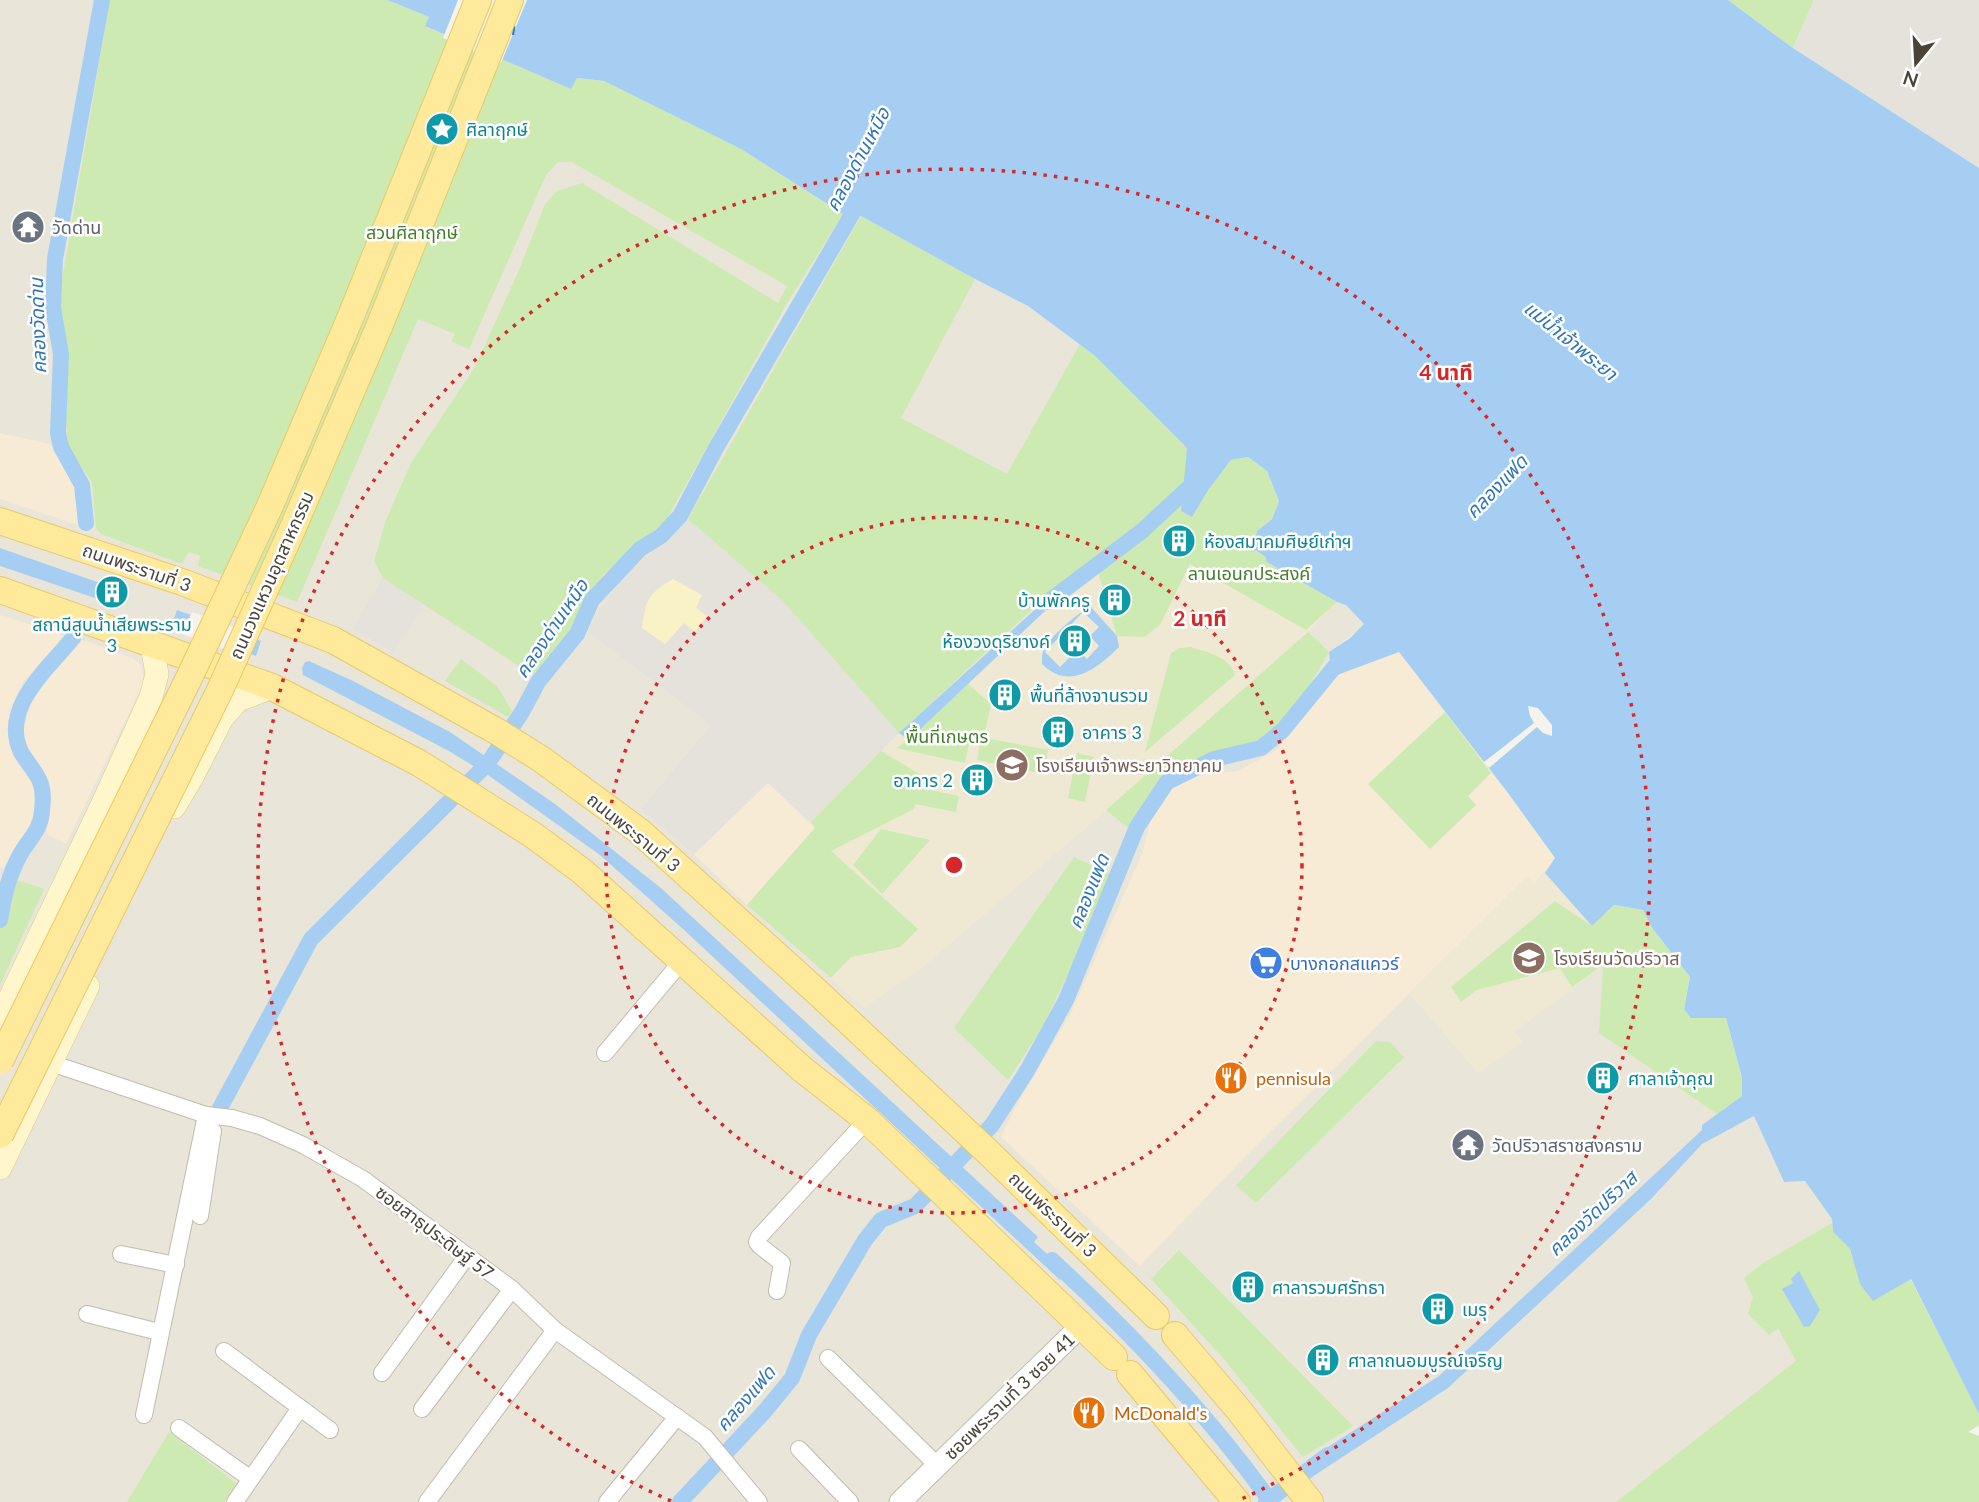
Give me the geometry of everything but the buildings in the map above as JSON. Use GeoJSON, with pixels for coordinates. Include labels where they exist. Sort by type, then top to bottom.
{"type":"FeatureCollection","features":[{"type":"Feature","properties":{"kind":"main road","name":"ถนนวงแหวนอุตสาหกรรม"},"geometry":{"type":"LineString","coordinates":[[0,1061],[189,678],[269,508],[351,316],[478,0]]}},
{"type":"Feature","properties":{"kind":"main road","name":"ถนนวงแหวนอุตสาหกรรม"},"geometry":{"type":"LineString","coordinates":[[0,1135],[220,691],[379,327],[510,0]]}},
{"type":"Feature","properties":{"kind":"main road","name":"ถนนพระรามที่ 3"},"geometry":{"type":"LineString","coordinates":[[0,521],[188,584],[323,635],[520,746],[639,831],[967,1132],[1156,1316]]}},
{"type":"Feature","properties":{"kind":"main road"},"geometry":{"type":"LineString","coordinates":[[0,590],[272,687],[419,763],[533,835],[583,872],[802,1069],[867,1120],[1122,1366],[1237,1502]]}},
{"type":"Feature","properties":{"kind":"main road"},"geometry":{"type":"LineString","coordinates":[[0,1019],[114,782],[151,697],[157,674],[152,645]]}},
{"type":"Feature","properties":{"kind":"main road"},"geometry":{"type":"LineString","coordinates":[[0,1168],[174,806],[222,718],[238,699],[272,687]]}},
{"type":"Feature","properties":{"kind":"main road"},"geometry":{"type":"LineString","coordinates":[[114,782],[130,767],[145,764],[165,771],[173,785],[174,806]]}},
{"type":"Feature","properties":{"kind":"main road"},"geometry":{"type":"LineString","coordinates":[[1175,1335],[1238,1409],[1299,1488]]}},
{"type":"Feature","properties":{"kind":"street"},"geometry":{"type":"LineString","coordinates":[[605,1053],[681,962]]}},
{"type":"Feature","properties":{"kind":"street","name":"ซอยสาธุประดิษฐ์ 57"},"geometry":{"type":"LineString","coordinates":[[51,1063],[211,1116],[232,1118],[260,1126],[303,1145],[363,1179],[512,1289],[555,1330],[705,1437],[759,1502]]}},
{"type":"Feature","properties":{"kind":"street"},"geometry":{"type":"LineString","coordinates":[[200,1216],[211,1116]]}},
{"type":"Feature","properties":{"kind":"street"},"geometry":{"type":"LineString","coordinates":[[144,1415],[159,1332],[211,1116]]}},
{"type":"Feature","properties":{"kind":"street"},"geometry":{"type":"LineString","coordinates":[[777,1291],[782,1264],[757,1242],[759,1237],[867,1120]]}},
{"type":"Feature","properties":{"kind":"street"},"geometry":{"type":"LineString","coordinates":[[121,1254],[176,1265]]}},
{"type":"Feature","properties":{"kind":"street"},"geometry":{"type":"LineString","coordinates":[[382,1373],[467,1256]]}},
{"type":"Feature","properties":{"kind":"street"},"geometry":{"type":"LineString","coordinates":[[422,1409],[512,1289]]}},
{"type":"Feature","properties":{"kind":"street"},"geometry":{"type":"LineString","coordinates":[[87,1314],[159,1332]]}},
{"type":"Feature","properties":{"kind":"street","name":"ซอยพระรามที่ 3 ซอย 41"},"geometry":{"type":"LineString","coordinates":[[938,1466],[1081,1326]]}},
{"type":"Feature","properties":{"kind":"street"},"geometry":{"type":"LineString","coordinates":[[427,1502],[555,1330]]}},
{"type":"Feature","properties":{"kind":"street"},"geometry":{"type":"LineString","coordinates":[[224,1351],[330,1430]]}},
{"type":"Feature","properties":{"kind":"street"},"geometry":{"type":"LineString","coordinates":[[828,1359],[938,1466],[900,1502]]}},
{"type":"Feature","properties":{"kind":"street"},"geometry":{"type":"LineString","coordinates":[[235,1502],[300,1408]]}},
{"type":"Feature","properties":{"kind":"street"},"geometry":{"type":"LineString","coordinates":[[607,1502],[677,1417]]}},
{"type":"Feature","properties":{"kind":"street"},"geometry":{"type":"LineString","coordinates":[[179,1427],[251,1479]]}},
{"type":"Feature","properties":{"kind":"street"},"geometry":{"type":"LineString","coordinates":[[799,1449],[850,1502]]}},
{"type":"Feature","properties":{"kind":"shaded area"},"geometry":{"type":"Polygon","coordinates":[[[0,0],[387,0],[843,214],[861,216],[1028,306],[1094,355],[1337,602],[1346,605],[1365,625],[1330,652],[1332,677],[1555,859],[1742,1096],[1703,1125],[1709,1139],[1754,1116],[1784,1182],[1805,1181],[1832,1219],[1833,1232],[1979,1425],[1968,1432],[1979,1436],[1979,1502],[0,1502],[0,0]]]}},
{"type":"Feature","properties":{"kind":"shaded area"},"geometry":{"type":"Polygon","coordinates":[[[1814,0],[1979,0],[1979,168],[1793,48],[1814,0]]]}},
{"type":"Feature","properties":{"kind":"shaded area"},"geometry":{"type":"Polygon","coordinates":[[[0,433],[50,444],[78,488],[81,526],[0,499],[0,433]]]}},
{"type":"Feature","properties":{"kind":"shaded area"},"geometry":{"type":"Polygon","coordinates":[[[688,519],[782,600],[899,733],[811,822],[768,783],[694,854],[641,809],[711,725],[587,631],[625,572],[688,519]]]}},
{"type":"Feature","properties":{"kind":"shaded area","name":"โรงเรียนเจ้าพระยาวิทยาคม"},"geometry":{"type":"Polygon","coordinates":[[[1137,550],[1267,562],[1337,602],[1308,632],[1122,797],[924,966],[864,1008],[747,905],[815,828],[811,822],[899,733],[910,740],[1067,590],[1137,550]]]}},
{"type":"Feature","properties":{"kind":"shaded area"},"geometry":{"type":"Polygon","coordinates":[[[383,578],[424,605],[393,652],[353,629],[383,578]]]}},
{"type":"Feature","properties":{"kind":"shaded area"},"geometry":{"type":"Polygon","coordinates":[[[0,615],[63,635],[23,682],[14,701],[9,745],[17,763],[34,784],[34,812],[32,830],[3,868],[0,868],[0,615]]]}},
{"type":"Feature","properties":{"kind":"shaded area"},"geometry":{"type":"Polygon","coordinates":[[[82,640],[133,658],[141,665],[144,682],[66,844],[47,834],[49,792],[21,740],[30,703],[38,688],[82,640]]]}},
{"type":"Feature","properties":{"kind":"shaded area","name":"บางกอกสแควร์"},"geometry":{"type":"Polygon","coordinates":[[[1399,652],[1508,793],[1555,859],[1534,884],[1526,877],[1237,1165],[1140,1266],[1001,1137],[1070,1015],[1143,852],[1153,809],[1171,783],[1187,777],[1238,771],[1277,750],[1332,677],[1399,652]]]}},
{"type":"Feature","properties":{"kind":"shaded area"},"geometry":{"type":"Polygon","coordinates":[[[768,783],[815,828],[747,905],[694,854],[768,783]]]}},
{"type":"Feature","properties":{"kind":"shaded area","name":"โรงเรียนวัดปริวาส"},"geometry":{"type":"Polygon","coordinates":[[[1545,873],[1592,926],[1653,929],[1514,1032],[1523,1042],[1478,1073],[1409,993],[1527,876],[1534,884],[1545,873]]]}},
{"type":"Feature","properties":{"kind":"green space","name":"สวนศิลาฤกษ์"},"geometry":{"type":"Polygon","coordinates":[[[110,0],[387,0],[429,17],[426,27],[570,88],[577,78],[604,81],[741,149],[843,214],[786,305],[667,519],[604,574],[589,594],[574,630],[536,677],[383,578],[374,561],[386,520],[411,463],[475,367],[519,270],[545,204],[557,191],[582,183],[778,303],[787,286],[572,162],[558,162],[546,175],[469,349],[451,341],[455,334],[418,319],[297,602],[198,566],[200,556],[189,552],[182,564],[101,534],[96,528],[92,482],[68,448],[65,407],[69,360],[57,309],[110,0]]]}},
{"type":"Feature","properties":{"kind":"green space"},"geometry":{"type":"Polygon","coordinates":[[[1728,0],[1814,0],[1793,48],[1728,0]]]}},
{"type":"Feature","properties":{"kind":"green space","name":"ลานเอนกประสงค์"},"geometry":{"type":"Polygon","coordinates":[[[861,216],[975,279],[901,418],[1007,474],[1080,344],[1187,449],[1192,517],[1231,460],[1248,457],[1267,471],[1279,501],[1272,519],[1257,531],[1252,552],[1255,550],[1265,556],[1267,562],[1337,602],[1306,630],[1190,564],[1160,625],[1144,637],[1117,636],[1098,572],[1067,590],[1061,585],[1041,601],[899,733],[782,600],[688,519],[861,216]]]}},
{"type":"Feature","properties":{"kind":"green space"},"geometry":{"type":"Polygon","coordinates":[[[1308,632],[1329,652],[1302,698],[1276,729],[1254,744],[1187,766],[1163,781],[1131,830],[1106,810],[1308,632]]]}},
{"type":"Feature","properties":{"kind":"green space"},"geometry":{"type":"Polygon","coordinates":[[[1191,647],[1223,660],[1233,669],[1235,675],[1145,752],[1171,653],[1180,648],[1191,647]]]}},
{"type":"Feature","properties":{"kind":"green space"},"geometry":{"type":"Polygon","coordinates":[[[461,659],[497,686],[512,711],[508,717],[445,681],[461,659]]]}},
{"type":"Feature","properties":{"kind":"green space","name":"พื้นที่เกษตร"},"geometry":{"type":"Polygon","coordinates":[[[968,684],[991,704],[985,732],[972,729],[965,763],[896,748],[909,740],[968,684]]]}},
{"type":"Feature","properties":{"kind":"green space"},"geometry":{"type":"Polygon","coordinates":[[[1445,712],[1491,773],[1468,796],[1476,805],[1430,849],[1368,784],[1445,712]]]}},
{"type":"Feature","properties":{"kind":"green space"},"geometry":{"type":"Polygon","coordinates":[[[981,737],[1048,750],[1044,774],[977,760],[981,737]]]}},
{"type":"Feature","properties":{"kind":"green space"},"geometry":{"type":"Polygon","coordinates":[[[881,751],[923,776],[920,788],[959,796],[956,812],[915,804],[914,809],[831,851],[918,929],[900,947],[851,957],[831,978],[747,905],[815,828],[811,822],[881,751]]]}},
{"type":"Feature","properties":{"kind":"green space"},"geometry":{"type":"Polygon","coordinates":[[[1077,753],[1094,757],[1085,802],[1068,798],[1077,753]]]}},
{"type":"Feature","properties":{"kind":"green space"},"geometry":{"type":"Polygon","coordinates":[[[881,829],[930,840],[882,894],[853,865],[881,829]]]}},
{"type":"Feature","properties":{"kind":"green space"},"geometry":{"type":"Polygon","coordinates":[[[1074,857],[1110,874],[1086,936],[1043,1026],[1008,1080],[954,1028],[1074,857]]]}},
{"type":"Feature","properties":{"kind":"green space"},"geometry":{"type":"Polygon","coordinates":[[[20,881],[44,889],[0,985],[0,918],[13,882],[20,881]]]}},
{"type":"Feature","properties":{"kind":"green space"},"geometry":{"type":"Polygon","coordinates":[[[1555,901],[1592,926],[1614,905],[1643,910],[1653,929],[1690,977],[1684,1008],[1726,1018],[1742,1078],[1742,1096],[1717,1114],[1599,1033],[1603,965],[1572,987],[1560,968],[1477,990],[1461,1002],[1451,987],[1555,901]]]}},
{"type":"Feature","properties":{"kind":"green space"},"geometry":{"type":"Polygon","coordinates":[[[1376,1041],[1390,1042],[1404,1057],[1256,1203],[1236,1185],[1376,1041]]]}},
{"type":"Feature","properties":{"kind":"green space"},"geometry":{"type":"Polygon","coordinates":[[[1832,1223],[1833,1232],[1850,1249],[1860,1284],[1910,1278],[1979,1413],[1979,1425],[1968,1432],[1979,1436],[1979,1502],[1616,1502],[1796,1361],[1778,1328],[1769,1335],[1748,1314],[1753,1297],[1744,1278],[1763,1263],[1832,1223]]]}},
{"type":"Feature","properties":{"kind":"green space"},"geometry":{"type":"Polygon","coordinates":[[[1179,1250],[1353,1426],[1303,1457],[1223,1358],[1151,1279],[1179,1250]]]}},
{"type":"Feature","properties":{"kind":"green space"},"geometry":{"type":"Polygon","coordinates":[[[169,1432],[237,1484],[224,1502],[127,1502],[169,1432]]]}},
{"type":"Feature","properties":{"kind":"sand"},"geometry":{"type":"Polygon","coordinates":[[[673,579],[702,595],[696,608],[707,616],[695,632],[684,623],[665,644],[642,628],[645,610],[653,593],[673,579]]]}},
{"type":"Feature","properties":{"kind":"water","name":"แม่น้ำเจ้าพระยา"},"geometry":{"type":"Polygon","coordinates":[[[387,0],[1728,0],[1793,48],[1979,168],[1979,1414],[1911,1279],[1873,1301],[1860,1284],[1850,1249],[1833,1232],[1832,1219],[1805,1181],[1784,1182],[1754,1116],[1702,1144],[1652,1198],[1448,1388],[1315,1475],[1306,1461],[1439,1376],[1702,1130],[1702,1125],[1742,1096],[1742,1078],[1726,1018],[1691,1018],[1684,1009],[1690,977],[1653,929],[1643,910],[1614,905],[1592,926],[1545,873],[1555,858],[1399,652],[1332,677],[1329,652],[1350,638],[1364,624],[1346,605],[1267,562],[1265,556],[1255,550],[1251,552],[1257,531],[1272,519],[1279,501],[1267,471],[1248,457],[1231,460],[1192,517],[1181,511],[1187,449],[1184,445],[1094,355],[1028,306],[861,216],[843,214],[741,149],[604,81],[577,78],[571,89],[425,26],[429,17],[387,0]]]}},
{"type":"Feature","properties":{"kind":"water"},"geometry":{"type":"Polygon","coordinates":[[[0,548],[100,583],[95,598],[0,566],[0,548]]]}},
{"type":"Feature","properties":{"kind":"water"},"geometry":{"type":"Polygon","coordinates":[[[1062,585],[1067,590],[909,740],[899,733],[1062,585]]]}},
{"type":"Feature","properties":{"kind":"water"},"geometry":{"type":"Polygon","coordinates":[[[1091,607],[1117,636],[1119,647],[1101,663],[1082,674],[1062,676],[1052,672],[1042,664],[1043,653],[1050,640],[1064,626],[1079,614],[1091,607]],[[1083,612],[1045,652],[1060,667],[1077,650],[1087,659],[1099,646],[1090,636],[1099,627],[1083,612]]]}},
{"type":"Feature","properties":{"kind":"water"},"geometry":{"type":"Polygon","coordinates":[[[177,610],[261,641],[256,656],[171,627],[177,610]]]}},
{"type":"Feature","properties":{"kind":"water"},"geometry":{"type":"Polygon","coordinates":[[[309,661],[450,732],[555,804],[662,889],[1038,1237],[1034,1242],[1067,1272],[1060,1280],[600,855],[488,775],[449,751],[303,675],[302,668],[305,662],[309,661]]]}},
{"type":"Feature","properties":{"kind":"water"},"geometry":{"type":"Polygon","coordinates":[[[1799,1271],[1820,1310],[1810,1326],[1804,1327],[1782,1289],[1793,1283],[1791,1279],[1799,1271]]]}},
{"type":"Feature","properties":{"kind":"pier"},"geometry":{"type":"Polygon","coordinates":[[[458,0],[527,0],[501,63],[443,38],[458,0]]]}},
{"type":"Feature","properties":{"kind":"pier"},"geometry":{"type":"Polygon","coordinates":[[[192,612],[254,634],[243,656],[182,634],[192,612]]]}},
{"type":"Feature","properties":{"kind":"pier"},"geometry":{"type":"Polygon","coordinates":[[[1528,706],[1538,708],[1552,725],[1552,736],[1537,727],[1489,768],[1484,762],[1534,723],[1528,706]]]}},
{"type":"Feature","properties":{"kind":"waterway","name":"คลองวัดด่าน"},"geometry":{"type":"LineString","coordinates":[[86,523],[82,485],[61,447],[58,433],[61,354],[53,308],[55,259],[102,0]]}},
{"type":"Feature","properties":{"kind":"waterway","name":"คลองด่านเหนือ"},"geometry":{"type":"LineString","coordinates":[[219,1110],[311,939],[488,763],[522,712],[538,682],[577,634],[592,600],[640,549],[661,536],[680,516],[716,448],[862,197]]}},
{"type":"Feature","properties":{"kind":"waterway"},"geometry":{"type":"LineString","coordinates":[[1048,602],[1142,531],[1198,479]]}},
{"type":"Feature","properties":{"kind":"waterway","name":"คลองวัดด่าน"},"geometry":{"type":"LineString","coordinates":[[0,920],[13,869],[37,828],[43,800],[41,785],[21,752],[16,736],[17,720],[30,690],[73,638]]}},
{"type":"Feature","properties":{"kind":"waterway","name":"คลองแฟด"},"geometry":{"type":"LineString","coordinates":[[680,1502],[792,1378],[809,1335],[865,1240],[881,1220],[915,1206],[992,1125],[1027,1071],[1066,1000],[1137,827],[1167,782],[1214,759],[1261,748],[1283,730],[1341,659],[1347,656]]}},
{"type":"Feature","properties":{"kind":"waterway"},"geometry":{"type":"LineString","coordinates":[[1052,1260],[1168,1376],[1221,1437],[1271,1502]]}},
{"type":"Feature","properties":{"kind":"waterway","name":"คลองวัดปริวาส"},"geometry":{"type":"LineString","coordinates":[[1266,1502],[1328,1455]]}},
{"type":"Feature","properties":{"kind":"ferry route"},"geometry":{"type":"LineString","coordinates":[[513,35],[515,22]]}},
{"type":"Feature","properties":{"kind":"place","name":"ศิลาฤกษ์"},"geometry":{"type":"Point","coordinates":[442,129]}},
{"type":"Feature","properties":{"kind":"place","name":"วัดด่าน"},"geometry":{"type":"Point","coordinates":[28,227]}},
{"type":"Feature","properties":{"kind":"place","name":"ห้องสมาคมศิษย์เก่าฯ"},"geometry":{"type":"Point","coordinates":[1179,541]}},
{"type":"Feature","properties":{"kind":"place","name":"สถานีสูบน้ำเสียพระราม 3"},"geometry":{"type":"Point","coordinates":[112,592]}},
{"type":"Feature","properties":{"kind":"place","name":"บ้านพักครู"},"geometry":{"type":"Point","coordinates":[1115,600]}},
{"type":"Feature","properties":{"kind":"place","name":"ห้องวงดุริยางค์"},"geometry":{"type":"Point","coordinates":[1075,641]}},
{"type":"Feature","properties":{"kind":"place","name":"พื้นที่ล้างจานรวม"},"geometry":{"type":"Point","coordinates":[1005,695]}},
{"type":"Feature","properties":{"kind":"place","name":"อาคาร 3"},"geometry":{"type":"Point","coordinates":[1058,732]}},
{"type":"Feature","properties":{"kind":"place","name":"โรงเรียนเจ้าพระยาวิทยาคม"},"geometry":{"type":"Point","coordinates":[1012,765]}},
{"type":"Feature","properties":{"kind":"place","name":"อาคาร 2"},"geometry":{"type":"Point","coordinates":[977,780]}},
{"type":"Feature","properties":{"kind":"place","name":"โรงเรียนวัดปริวาส"},"geometry":{"type":"Point","coordinates":[1529,958]}},
{"type":"Feature","properties":{"kind":"place","name":"บางกอกสแควร์"},"geometry":{"type":"Point","coordinates":[1266,963]}},
{"type":"Feature","properties":{"kind":"place","name":"pennisula"},"geometry":{"type":"Point","coordinates":[1231,1078]}},
{"type":"Feature","properties":{"kind":"place","name":"ศาลาเจ้าคุณ"},"geometry":{"type":"Point","coordinates":[1603,1078]}},
{"type":"Feature","properties":{"kind":"place","name":"วัดปริวาสราชสงคราม"},"geometry":{"type":"Point","coordinates":[1468,1145]}},
{"type":"Feature","properties":{"kind":"place","name":"ศาลารวมศรัทธา"},"geometry":{"type":"Point","coordinates":[1248,1287]}},
{"type":"Feature","properties":{"kind":"place","name":"เมรุ"},"geometry":{"type":"Point","coordinates":[1438,1309]}},
{"type":"Feature","properties":{"kind":"place","name":"ศาลาถนอมบูรณ์เจริญ"},"geometry":{"type":"Point","coordinates":[1323,1360]}},
{"type":"Feature","properties":{"kind":"place","name":"McDonald's"},"geometry":{"type":"Point","coordinates":[1089,1413]}}]}
